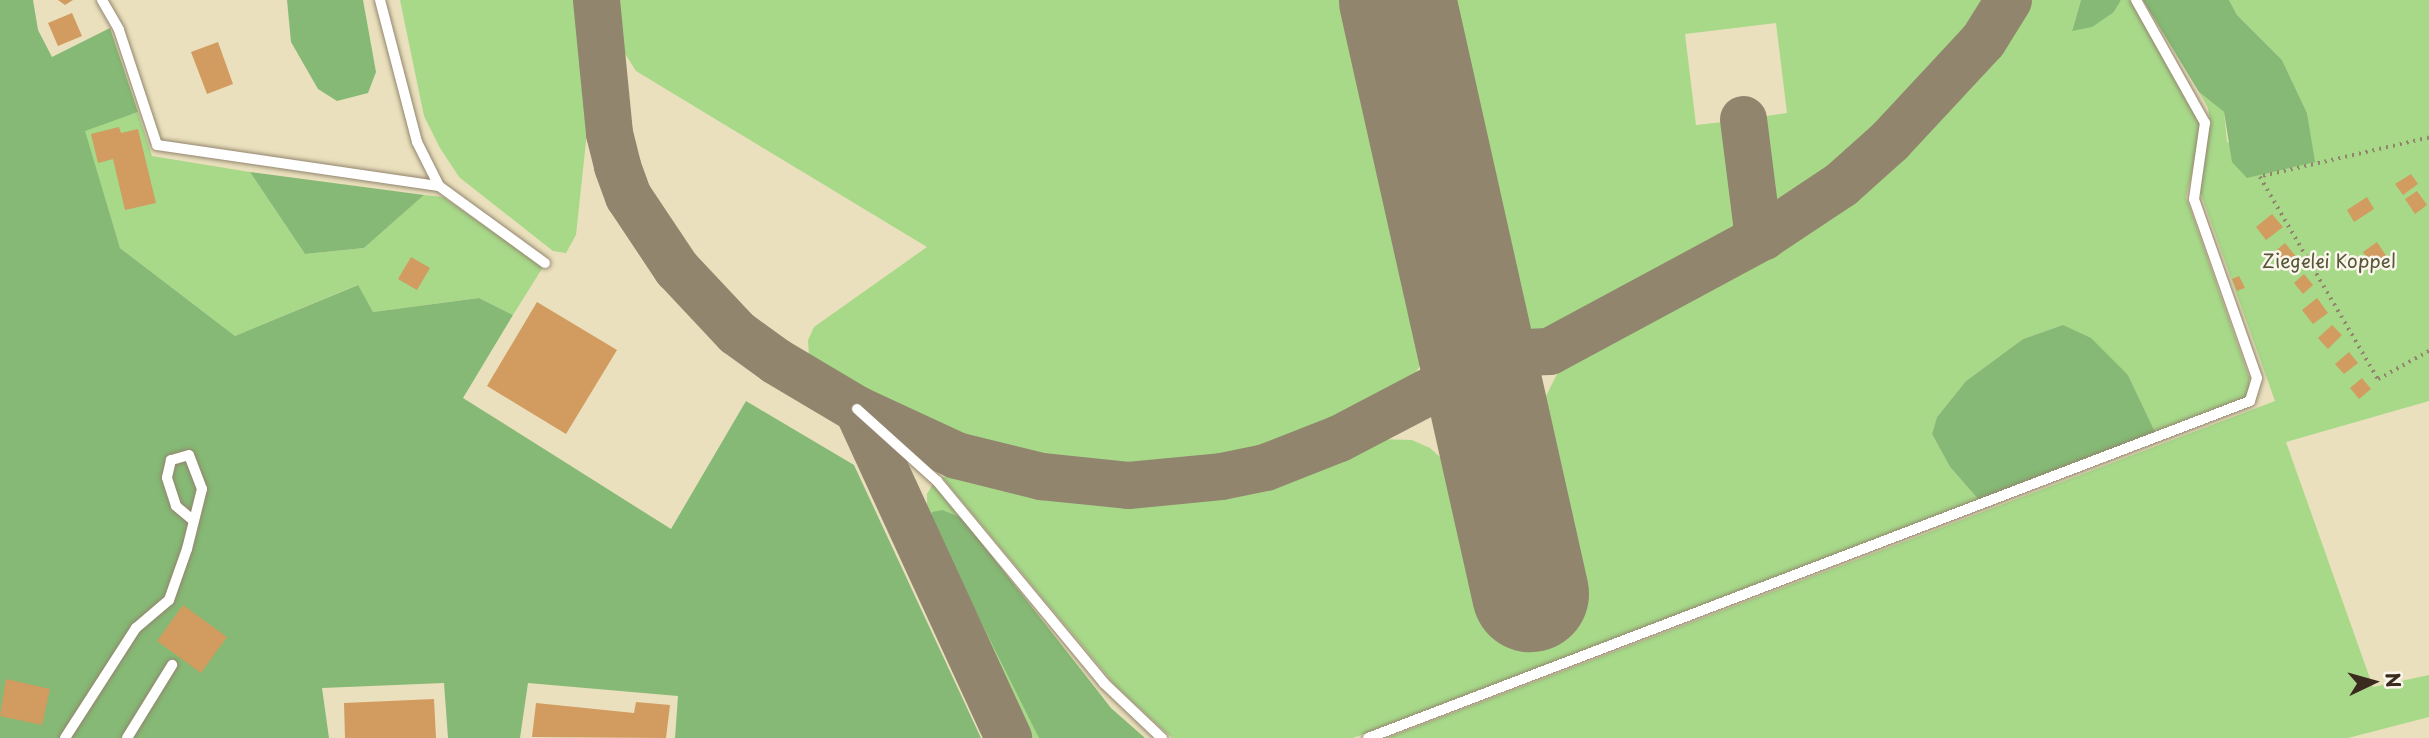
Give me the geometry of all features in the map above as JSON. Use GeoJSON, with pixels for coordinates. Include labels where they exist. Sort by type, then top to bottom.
{"type":"FeatureCollection","features":[{"type":"Feature","properties":{"kind":"lane"},"geometry":{"type":"LineString","coordinates":[[102,0],[119,30],[157,145],[439,186]]}},
{"type":"Feature","properties":{"kind":"lane"},"geometry":{"type":"LineString","coordinates":[[380,0],[417,142],[439,186],[545,264]]}},
{"type":"Feature","properties":{"kind":"lane"},"geometry":{"type":"LineString","coordinates":[[1368,738],[2250,401],[2257,378],[2194,199],[2205,123],[2136,0]]}},
{"type":"Feature","properties":{"kind":"lane"},"geometry":{"type":"LineString","coordinates":[[857,409],[937,481],[1104,683],[1162,738]]}},
{"type":"Feature","properties":{"kind":"lane"},"geometry":{"type":"LineString","coordinates":[[65,738],[136,628],[169,600],[194,521],[202,489],[189,456],[171,460],[167,478],[176,506],[194,521]]}},
{"type":"Feature","properties":{"kind":"lane"},"geometry":{"type":"LineString","coordinates":[[127,738],[172,665]]}},
{"type":"Feature","properties":{"kind":"path"},"geometry":{"type":"LineString","coordinates":[[2429,138],[2260,177],[2378,379],[2429,351]]}},
{"type":"Feature","properties":{"kind":"green space"},"geometry":{"type":"Polygon","coordinates":[[[0,0],[33,0],[38,30],[52,57],[110,28],[138,112],[85,131],[120,248],[235,336],[358,285],[373,312],[479,298],[513,315],[463,398],[671,529],[746,401],[854,465],[981,738],[675,738],[678,696],[528,683],[520,738],[448,738],[444,683],[322,688],[329,738],[0,738],[0,0]]]}},
{"type":"Feature","properties":{"kind":"green space"},"geometry":{"type":"Polygon","coordinates":[[[287,0],[363,0],[376,72],[368,93],[337,101],[318,89],[291,42],[287,0]]]}},
{"type":"Feature","properties":{"kind":"green space"},"geometry":{"type":"Polygon","coordinates":[[[400,0],[580,0],[587,132],[576,235],[566,253],[553,251],[459,177],[424,116],[400,0]]]}},
{"type":"Feature","properties":{"kind":"green space"},"geometry":{"type":"Polygon","coordinates":[[[613,0],[1349,0],[1426,344],[1422,363],[1407,385],[1329,425],[1267,449],[1209,463],[1147,469],[1090,467],[1002,452],[937,430],[824,370],[809,357],[808,340],[814,327],[927,247],[636,71],[620,46],[613,0]]]}},
{"type":"Feature","properties":{"kind":"green space"},"geometry":{"type":"Polygon","coordinates":[[[1445,0],[1988,0],[1982,14],[1865,143],[1780,207],[1767,201],[1753,118],[1787,113],[1776,23],[1685,34],[1696,125],[1732,121],[1744,191],[1740,230],[1546,333],[1518,325],[1445,0]]]}},
{"type":"Feature","properties":{"kind":"green space"},"geometry":{"type":"Polygon","coordinates":[[[2024,0],[2081,0],[2072,30],[2114,12],[2121,0],[2130,0],[2186,93],[2199,119],[2200,138],[2186,197],[2249,377],[2250,392],[2243,400],[2156,434],[2128,375],[2063,325],[2023,339],[1966,381],[1937,417],[1932,434],[1950,467],[1979,500],[1353,738],[1172,738],[1115,685],[942,477],[963,474],[1080,496],[1181,496],[1281,476],[1377,439],[1412,440],[1430,448],[1454,470],[1487,612],[1578,591],[1542,425],[1543,402],[1560,368],[1575,356],[1769,251],[1852,196],[1996,49],[2024,0]]]}},
{"type":"Feature","properties":{"kind":"green space"},"geometry":{"type":"Polygon","coordinates":[[[2081,0],[2121,0],[2114,12],[2092,27],[2072,31],[2081,0]]]}},
{"type":"Feature","properties":{"kind":"green space"},"geometry":{"type":"Polygon","coordinates":[[[2143,0],[2229,0],[2237,15],[2282,60],[2307,113],[2315,162],[2247,178],[2232,162],[2224,112],[2199,92],[2143,0]]]}},
{"type":"Feature","properties":{"kind":"green space","name":"Ziegelei Koppel"},"geometry":{"type":"Polygon","coordinates":[[[2229,0],[2429,0],[2429,401],[2286,442],[2373,687],[2429,675],[2429,717],[2348,738],[1387,738],[2275,401],[2199,189],[2210,124],[2208,108],[2199,92],[2224,112],[2227,142],[2314,161],[2307,113],[2282,60],[2237,15],[2229,0]]]}},
{"type":"Feature","properties":{"kind":"green space"},"geometry":{"type":"Polygon","coordinates":[[[138,112],[152,156],[250,172],[305,254],[364,248],[424,195],[443,197],[543,267],[513,315],[479,298],[373,312],[357,285],[235,336],[120,248],[84,130],[138,112]]]}},
{"type":"Feature","properties":{"kind":"green space"},"geometry":{"type":"Polygon","coordinates":[[[250,172],[424,195],[364,248],[305,254],[250,172]]]}},
{"type":"Feature","properties":{"kind":"green space"},"geometry":{"type":"Polygon","coordinates":[[[2063,325],[2091,338],[2128,375],[2156,434],[1979,500],[1950,467],[1932,434],[1937,417],[1966,381],[2023,339],[2063,325]]]}},
{"type":"Feature","properties":{"kind":"green space"},"geometry":{"type":"Polygon","coordinates":[[[933,484],[962,518],[943,510],[1039,738],[1028,738],[927,521],[927,494],[933,484]]]}},
{"type":"Feature","properties":{"kind":"green space"},"geometry":{"type":"Polygon","coordinates":[[[943,510],[962,518],[1111,708],[1145,738],[1039,738],[930,520],[932,512],[943,510]]]}},
{"type":"Feature","properties":{"kind":"building"},"geometry":{"type":"Polygon","coordinates":[[[58,0],[73,0],[65,5],[58,0]]]}},
{"type":"Feature","properties":{"kind":"building"},"geometry":{"type":"Polygon","coordinates":[[[72,13],[82,36],[58,46],[48,23],[72,13]]]}},
{"type":"Feature","properties":{"kind":"building"},"geometry":{"type":"Polygon","coordinates":[[[218,42],[233,84],[207,94],[191,52],[218,42]]]}},
{"type":"Feature","properties":{"kind":"building"},"geometry":{"type":"Polygon","coordinates":[[[119,127],[121,133],[138,129],[156,203],[125,210],[113,159],[98,163],[91,134],[119,127]]]}},
{"type":"Feature","properties":{"kind":"building"},"geometry":{"type":"Polygon","coordinates":[[[2411,174],[2418,184],[2403,195],[2395,184],[2411,174]]]}},
{"type":"Feature","properties":{"kind":"building"},"geometry":{"type":"Polygon","coordinates":[[[2417,191],[2427,205],[2415,214],[2405,199],[2417,191]]]}},
{"type":"Feature","properties":{"kind":"building"},"geometry":{"type":"Polygon","coordinates":[[[2367,197],[2374,209],[2354,222],[2347,210],[2367,197]]]}},
{"type":"Feature","properties":{"kind":"building"},"geometry":{"type":"Polygon","coordinates":[[[2272,214],[2283,227],[2266,240],[2256,227],[2272,214]]]}},
{"type":"Feature","properties":{"kind":"building"},"geometry":{"type":"Polygon","coordinates":[[[2377,242],[2387,257],[2373,267],[2363,252],[2377,242]]]}},
{"type":"Feature","properties":{"kind":"building"},"geometry":{"type":"Polygon","coordinates":[[[2285,243],[2298,259],[2284,270],[2272,254],[2285,243]]]}},
{"type":"Feature","properties":{"kind":"building"},"geometry":{"type":"Polygon","coordinates":[[[411,257],[430,268],[417,290],[398,279],[411,257]]]}},
{"type":"Feature","properties":{"kind":"building"},"geometry":{"type":"Polygon","coordinates":[[[2304,274],[2313,285],[2303,294],[2294,283],[2304,274]]]}},
{"type":"Feature","properties":{"kind":"building"},"geometry":{"type":"Polygon","coordinates":[[[2239,276],[2245,288],[2237,291],[2232,279],[2239,276]]]}},
{"type":"Feature","properties":{"kind":"building"},"geometry":{"type":"Polygon","coordinates":[[[2317,298],[2328,313],[2313,324],[2302,310],[2317,298]]]}},
{"type":"Feature","properties":{"kind":"building"},"geometry":{"type":"Polygon","coordinates":[[[537,302],[617,350],[566,434],[487,386],[537,302]]]}},
{"type":"Feature","properties":{"kind":"building"},"geometry":{"type":"Polygon","coordinates":[[[2332,325],[2342,335],[2328,349],[2318,338],[2332,325]]]}},
{"type":"Feature","properties":{"kind":"building"},"geometry":{"type":"Polygon","coordinates":[[[2349,352],[2358,363],[2344,374],[2335,364],[2349,352]]]}},
{"type":"Feature","properties":{"kind":"building"},"geometry":{"type":"Polygon","coordinates":[[[2362,378],[2371,389],[2359,399],[2350,388],[2362,378]]]}},
{"type":"Feature","properties":{"kind":"building"},"geometry":{"type":"Polygon","coordinates":[[[183,605],[227,637],[201,673],[157,641],[183,605]]]}},
{"type":"Feature","properties":{"kind":"building"},"geometry":{"type":"Polygon","coordinates":[[[6,679],[50,689],[42,725],[0,716],[6,679]]]}},
{"type":"Feature","properties":{"kind":"building"},"geometry":{"type":"Polygon","coordinates":[[[434,699],[436,738],[345,738],[344,703],[434,699]]]}},
{"type":"Feature","properties":{"kind":"building"},"geometry":{"type":"Polygon","coordinates":[[[636,702],[670,705],[666,738],[532,737],[536,703],[634,713],[636,702]]]}},
{"type":"Feature","properties":{"kind":"taxiway"},"geometry":{"type":"LineString","coordinates":[[596,0],[609,133],[617,166],[628,196],[676,268],[736,332],[776,361],[857,409],[956,455],[1041,476],[1128,485],[1221,476],[1265,467],[1339,438],[1446,382],[1465,350],[1466,308]]}},
{"type":"Feature","properties":{"kind":"taxiway"},"geometry":{"type":"LineString","coordinates":[[1466,308],[1480,337],[1499,353],[1549,351],[1763,236],[1841,184],[1890,140],[1983,40],[2008,0]]}},
{"type":"Feature","properties":{"kind":"taxiway"},"geometry":{"type":"LineString","coordinates":[[1743,119],[1756,222],[1763,236]]}},
{"type":"Feature","properties":{"kind":"taxiway"},"geometry":{"type":"LineString","coordinates":[[857,409],[1008,738]]}},
{"type":"Feature","properties":{"kind":"runway"},"geometry":{"type":"LineString","coordinates":[[1397,0],[1530,593]]}}]}
